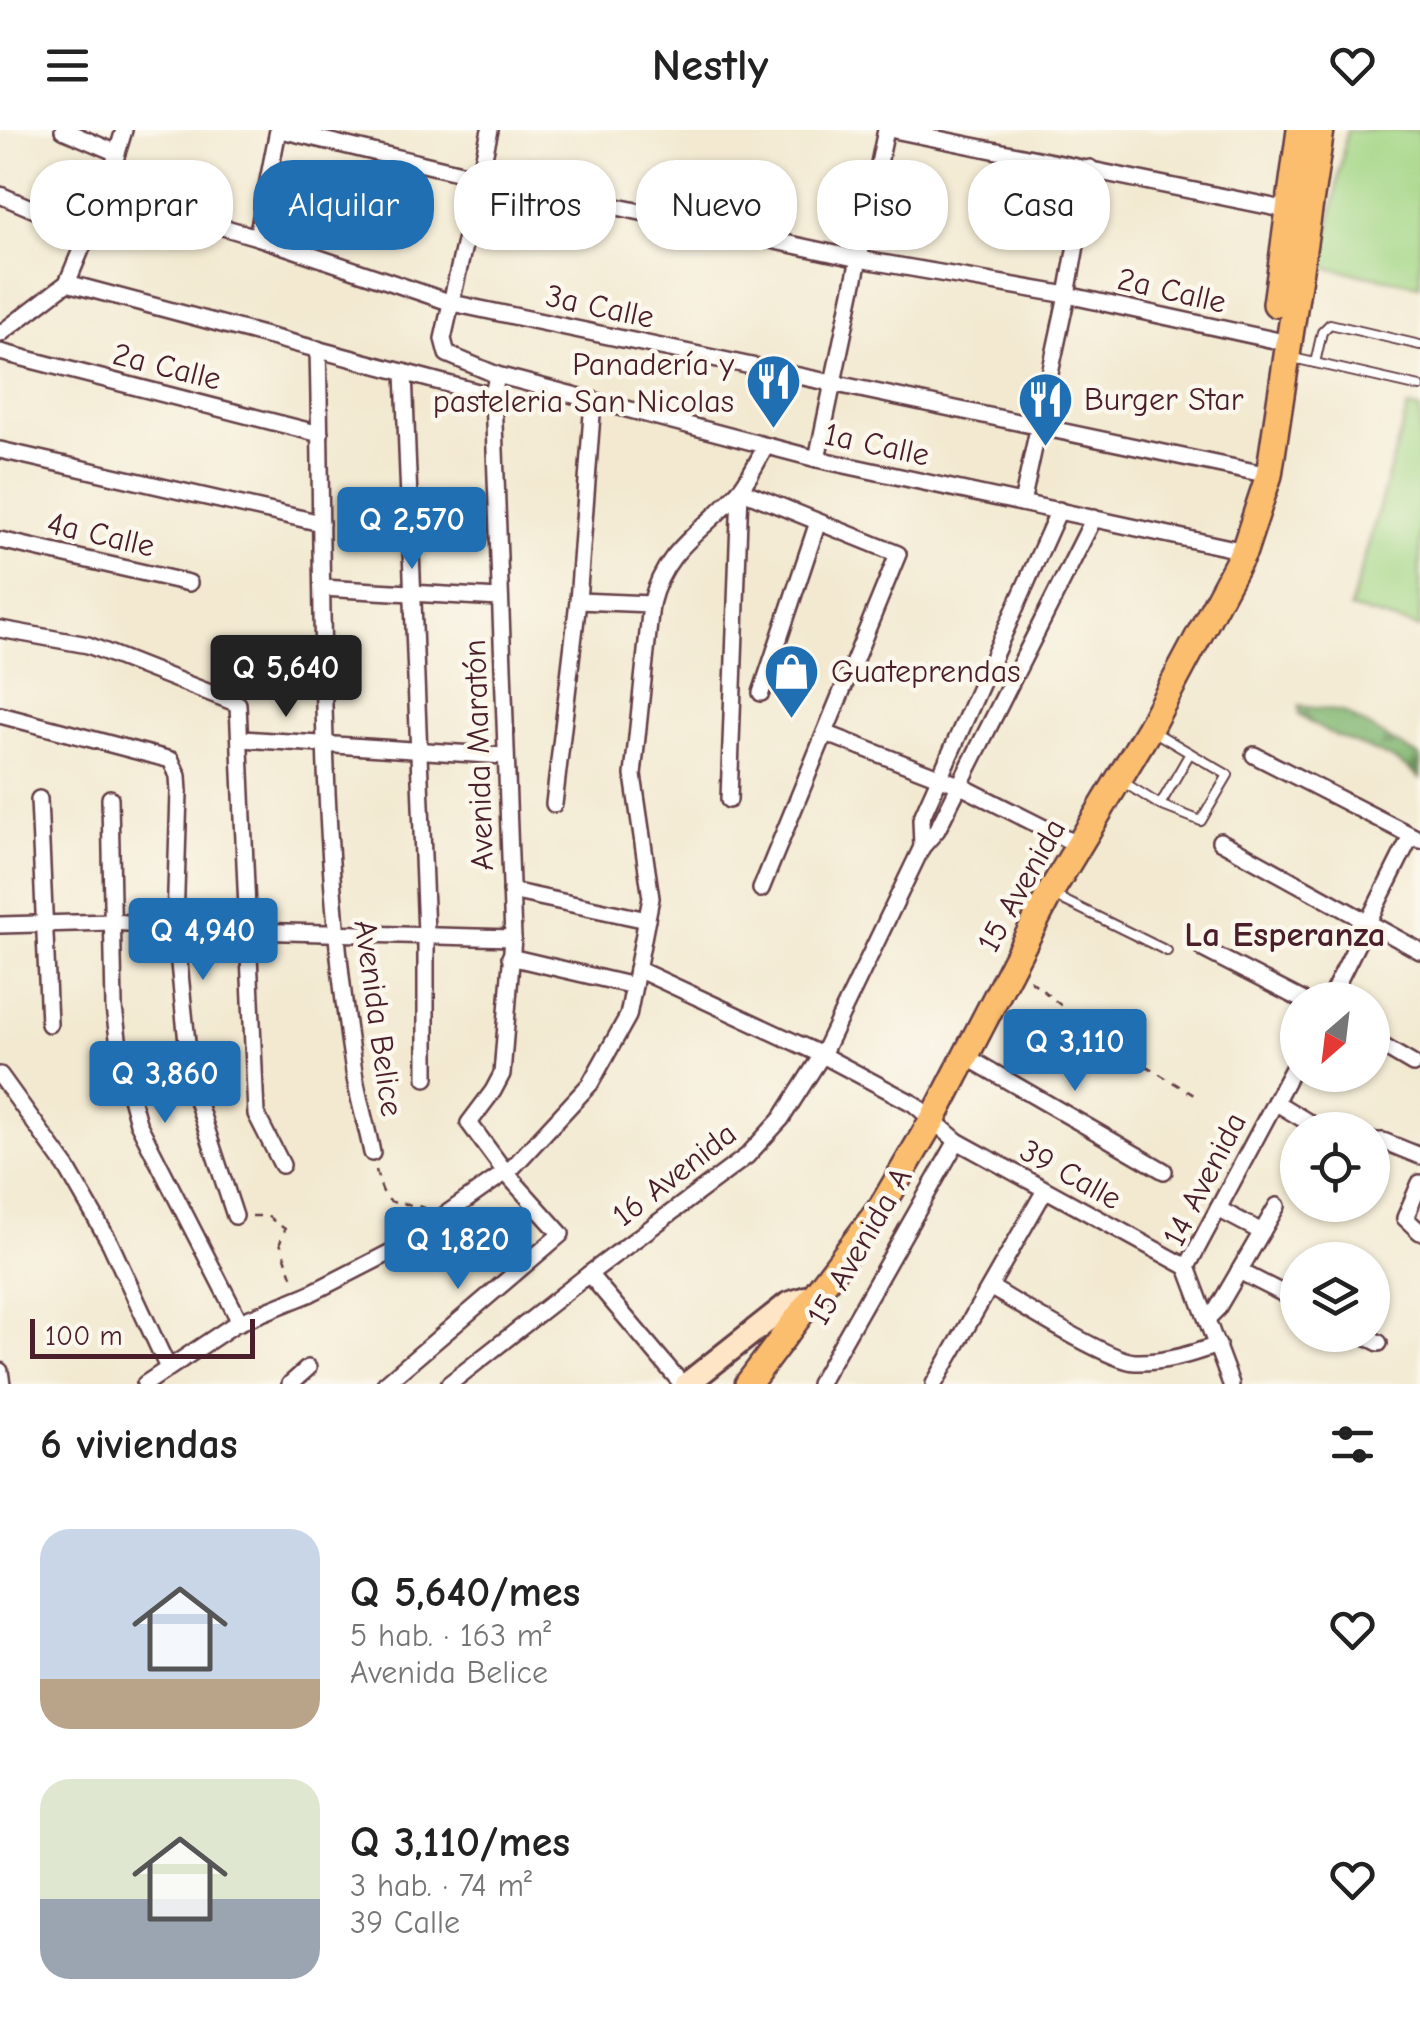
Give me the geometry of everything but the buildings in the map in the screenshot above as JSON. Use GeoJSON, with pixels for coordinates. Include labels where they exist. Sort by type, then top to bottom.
{"type":"FeatureCollection","features":[{"type":"Feature","properties":{"kind":"main road"},"geometry":{"type":"LineString","coordinates":[[1281,347],[1288,210],[1300,130]]}},
{"type":"Feature","properties":{"kind":"main road"},"geometry":{"type":"LineString","coordinates":[[1244,552],[1320,130]]}},
{"type":"Feature","properties":{"kind":"main road","name":"15 Avenida"},"geometry":{"type":"LineString","coordinates":[[748,1384],[882,1206],[933,1120],[1050,894],[1149,729],[1244,552]]}},
{"type":"Feature","properties":{"kind":"street"},"geometry":{"type":"LineString","coordinates":[[62,130],[117,152]]}},
{"type":"Feature","properties":{"kind":"street"},"geometry":{"type":"LineString","coordinates":[[115,160],[124,130]]}},
{"type":"Feature","properties":{"kind":"street"},"geometry":{"type":"LineString","coordinates":[[273,160],[280,130]]}},
{"type":"Feature","properties":{"kind":"street","name":"2a Calle"},"geometry":{"type":"LineString","coordinates":[[280,130],[454,171]]}},
{"type":"Feature","properties":{"kind":"street"},"geometry":{"type":"LineString","coordinates":[[482,160],[490,130]]}},
{"type":"Feature","properties":{"kind":"street"},"geometry":{"type":"LineString","coordinates":[[816,459],[886,130]]}},
{"type":"Feature","properties":{"kind":"street"},"geometry":{"type":"LineString","coordinates":[[894,130],[1049,160]]}},
{"type":"Feature","properties":{"kind":"street"},"geometry":{"type":"LineString","coordinates":[[1110,172],[1288,210]]}},
{"type":"Feature","properties":{"kind":"street"},"geometry":{"type":"LineString","coordinates":[[0,195],[30,208]]}},
{"type":"Feature","properties":{"kind":"street","name":"2a Calle"},"geometry":{"type":"LineString","coordinates":[[616,207],[859,259],[1067,295],[1281,347]]}},
{"type":"Feature","properties":{"kind":"street"},"geometry":{"type":"LineString","coordinates":[[0,334],[68,283],[82,250]]}},
{"type":"Feature","properties":{"kind":"street","name":"3a Calle"},"geometry":{"type":"LineString","coordinates":[[295,250],[452,303],[1261,473]]}},
{"type":"Feature","properties":{"kind":"street"},"geometry":{"type":"LineString","coordinates":[[452,303],[463,250]]}},
{"type":"Feature","properties":{"kind":"street"},"geometry":{"type":"LineString","coordinates":[[1022,503],[1075,250]]}},
{"type":"Feature","properties":{"kind":"street"},"geometry":{"type":"LineString","coordinates":[[68,283],[494,396]]}},
{"type":"Feature","properties":{"kind":"street","name":"1a Calle"},"geometry":{"type":"LineString","coordinates":[[452,303],[442,339],[446,354],[497,375],[816,459],[1244,552]]}},
{"type":"Feature","properties":{"kind":"street","name":"Avenida Belice"},"geometry":{"type":"LineString","coordinates":[[318,350],[326,746],[338,934],[354,1071],[372,1154]]}},
{"type":"Feature","properties":{"kind":"street","name":"2a Calle"},"geometry":{"type":"LineString","coordinates":[[0,352],[320,434]]}},
{"type":"Feature","properties":{"kind":"street"},"geometry":{"type":"LineString","coordinates":[[404,372],[426,934],[426,1078]]}},
{"type":"Feature","properties":{"kind":"street","name":"Avenida Maratón"},"geometry":{"type":"LineString","coordinates":[[497,375],[494,396],[499,598],[512,938],[502,1074],[469,1123],[506,1173]]}},
{"type":"Feature","properties":{"kind":"street"},"geometry":{"type":"LineString","coordinates":[[554,804],[578,601],[593,401]]}},
{"type":"Feature","properties":{"kind":"street"},"geometry":{"type":"LineString","coordinates":[[144,1384],[240,1322],[302,1297],[395,1250],[506,1173],[546,1135],[590,1084],[628,1016],[651,898],[633,775],[657,579],[680,546],[740,490],[766,446]]}},
{"type":"Feature","properties":{"kind":"street"},"geometry":{"type":"LineString","coordinates":[[0,450],[321,523]]}},
{"type":"Feature","properties":{"kind":"street"},"geometry":{"type":"LineString","coordinates":[[740,490],[898,554],[761,889]]}},
{"type":"Feature","properties":{"kind":"street"},"geometry":{"type":"LineString","coordinates":[[729,800],[740,490]]}},
{"type":"Feature","properties":{"kind":"street","name":"16 Avenida"},"geometry":{"type":"LineString","coordinates":[[922,847],[921,819],[1059,510]]}},
{"type":"Feature","properties":{"kind":"street","name":"16 Avenida"},"geometry":{"type":"LineString","coordinates":[[449,1384],[748,1156],[781,1119],[822,1055],[922,847],[937,830],[1094,518]]}},
{"type":"Feature","properties":{"kind":"street"},"geometry":{"type":"LineString","coordinates":[[761,694],[818,522]]}},
{"type":"Feature","properties":{"kind":"street","name":"4a Calle"},"geometry":{"type":"LineString","coordinates":[[0,540],[189,583]]}},
{"type":"Feature","properties":{"kind":"street"},"geometry":{"type":"LineString","coordinates":[[322,588],[499,598]]}},
{"type":"Feature","properties":{"kind":"street"},"geometry":{"type":"LineString","coordinates":[[578,601],[651,604]]}},
{"type":"Feature","properties":{"kind":"street"},"geometry":{"type":"LineString","coordinates":[[0,629],[88,645],[238,704],[256,1114],[282,1165]]}},
{"type":"Feature","properties":{"kind":"street"},"geometry":{"type":"LineString","coordinates":[[0,715],[171,760],[178,776],[175,924],[191,1082],[236,1216]]}},
{"type":"Feature","properties":{"kind":"street"},"geometry":{"type":"LineString","coordinates":[[825,733],[959,784],[1078,845]]}},
{"type":"Feature","properties":{"kind":"street"},"geometry":{"type":"LineString","coordinates":[[242,739],[504,756]]}},
{"type":"Feature","properties":{"kind":"street"},"geometry":{"type":"LineString","coordinates":[[1254,755],[1416,838],[1339,982]]}},
{"type":"Feature","properties":{"kind":"street"},"geometry":{"type":"LineString","coordinates":[[39,798],[49,1024]]}},
{"type":"Feature","properties":{"kind":"street"},"geometry":{"type":"LineString","coordinates":[[110,798],[114,1008],[121,1060],[138,1123],[240,1322]]}},
{"type":"Feature","properties":{"kind":"street"},"geometry":{"type":"LineString","coordinates":[[1220,842],[1420,951]]}},
{"type":"Feature","properties":{"kind":"street"},"geometry":{"type":"LineString","coordinates":[[511,891],[647,920]]}},
{"type":"Feature","properties":{"kind":"street"},"geometry":{"type":"LineString","coordinates":[[0,925],[112,922],[249,931],[512,938]]}},
{"type":"Feature","properties":{"kind":"street"},"geometry":{"type":"LineString","coordinates":[[1204,948],[1280,988]]}},
{"type":"Feature","properties":{"kind":"street"},"geometry":{"type":"LineString","coordinates":[[510,957],[636,977],[822,1055],[914,1104],[933,1120]]}},
{"type":"Feature","properties":{"kind":"street"},"geometry":{"type":"LineString","coordinates":[[1390,1051],[1413,1064]]}},
{"type":"Feature","properties":{"kind":"street"},"geometry":{"type":"LineString","coordinates":[[964,1056],[1164,1170]]}},
{"type":"Feature","properties":{"kind":"street"},"geometry":{"type":"LineString","coordinates":[[0,1075],[68,1168],[110,1243],[168,1368]]}},
{"type":"Feature","properties":{"kind":"street","name":"14 Avenida"},"geometry":{"type":"LineString","coordinates":[[1231,1384],[1187,1268],[1280,1092]]}},
{"type":"Feature","properties":{"kind":"street"},"geometry":{"type":"LineString","coordinates":[[1275,1102],[1291,1112]]}},
{"type":"Feature","properties":{"kind":"street","name":"39 Calle"},"geometry":{"type":"LineString","coordinates":[[933,1120],[956,1141],[1187,1268]]}},
{"type":"Feature","properties":{"kind":"street","name":"15 Avenida A"},"geometry":{"type":"LineString","coordinates":[[821,1379],[956,1141]]}},
{"type":"Feature","properties":{"kind":"street"},"geometry":{"type":"LineString","coordinates":[[1390,1144],[1420,1156]]}},
{"type":"Feature","properties":{"kind":"street"},"geometry":{"type":"LineString","coordinates":[[385,1384],[561,1234],[506,1173]]}},
{"type":"Feature","properties":{"kind":"street"},"geometry":{"type":"LineString","coordinates":[[1420,1183],[1405,1218],[1420,1232]]}},
{"type":"Feature","properties":{"kind":"street"},"geometry":{"type":"LineString","coordinates":[[942,1381],[1044,1192]]}},
{"type":"Feature","properties":{"kind":"street"},"geometry":{"type":"LineString","coordinates":[[1208,1318],[1277,1206]]}},
{"type":"Feature","properties":{"kind":"street"},"geometry":{"type":"LineString","coordinates":[[1218,1209],[1262,1232]]}},
{"type":"Feature","properties":{"kind":"street"},"geometry":{"type":"LineString","coordinates":[[1239,1270],[1280,1292]]}},
{"type":"Feature","properties":{"kind":"street"},"geometry":{"type":"LineString","coordinates":[[585,1277],[671,1384]]}},
{"type":"Feature","properties":{"kind":"street"},"geometry":{"type":"LineString","coordinates":[[585,1277],[684,1384]]}},
{"type":"Feature","properties":{"kind":"street"},"geometry":{"type":"LineString","coordinates":[[990,1286],[1046,1320],[1131,1362],[1176,1359],[1218,1344]]}},
{"type":"Feature","properties":{"kind":"street","name":"15 Avenida A"},"geometry":{"type":"LineString","coordinates":[[684,1384],[779,1311],[815,1295]]}},
{"type":"Feature","properties":{"kind":"street"},"geometry":{"type":"LineString","coordinates":[[290,1384],[308,1368]]}},
{"type":"Feature","properties":{"kind":"street"},"geometry":{"type":"LineString","coordinates":[[0,1372],[2,1384]]}},
{"type":"Feature","properties":{"kind":"street"},"geometry":{"type":"LineString","coordinates":[[821,1379],[841,1384]]}},
{"type":"Feature","properties":{"kind":"lane"},"geometry":{"type":"LineString","coordinates":[[1316,363],[1322,332],[1330,324],[1420,345]]}},
{"type":"Feature","properties":{"kind":"lane"},"geometry":{"type":"LineString","coordinates":[[1281,347],[1316,363],[1420,386]]}},
{"type":"Feature","properties":{"kind":"lane"},"geometry":{"type":"LineString","coordinates":[[1119,780],[1160,805],[1201,821],[1228,774],[1149,729]]}},
{"type":"Feature","properties":{"kind":"lane"},"geometry":{"type":"LineString","coordinates":[[1160,805],[1190,753]]}},
{"type":"Feature","properties":{"kind":"lane"},"geometry":{"type":"LineString","coordinates":[[1050,894],[1168,951]]}},
{"type":"Feature","properties":{"kind":"path"},"geometry":{"type":"LineString","coordinates":[[1013,966],[1102,1039],[1194,1096]]}},
{"type":"Feature","properties":{"kind":"path"},"geometry":{"type":"LineString","coordinates":[[372,1154],[382,1193],[396,1205],[419,1205],[432,1210],[438,1219]]}},
{"type":"Feature","properties":{"kind":"path"},"geometry":{"type":"LineString","coordinates":[[236,1216],[268,1216],[286,1229],[280,1243],[302,1297]]}},
{"type":"Feature","properties":{"kind":"green space"},"geometry":{"type":"Polygon","coordinates":[[[1347,130],[1420,130],[1420,285],[1322,267],[1347,130]]]}},
{"type":"Feature","properties":{"kind":"green space"},"geometry":{"type":"Polygon","coordinates":[[[1408,407],[1420,410],[1420,628],[1350,608],[1408,407]]]}},
{"type":"Feature","properties":{"kind":"green space"},"geometry":{"type":"Polygon","coordinates":[[[1299,706],[1343,712],[1420,757],[1420,778],[1391,759],[1313,725],[1299,715],[1299,706]]]}},
{"type":"Feature","properties":{"kind":"place","name":"Panadería y pasteleria San Nicolas"},"geometry":{"type":"Point","coordinates":[773,431]}},
{"type":"Feature","properties":{"kind":"place","name":"Burger Star"},"geometry":{"type":"Point","coordinates":[1045,448]}},
{"type":"Feature","properties":{"kind":"place","name":"Guateprendas"},"geometry":{"type":"Point","coordinates":[792,720]}},
{"type":"Feature","properties":{"kind":"district","name":"La Esperanza"},"geometry":{"type":"Point","coordinates":[1285,934]}}]}
